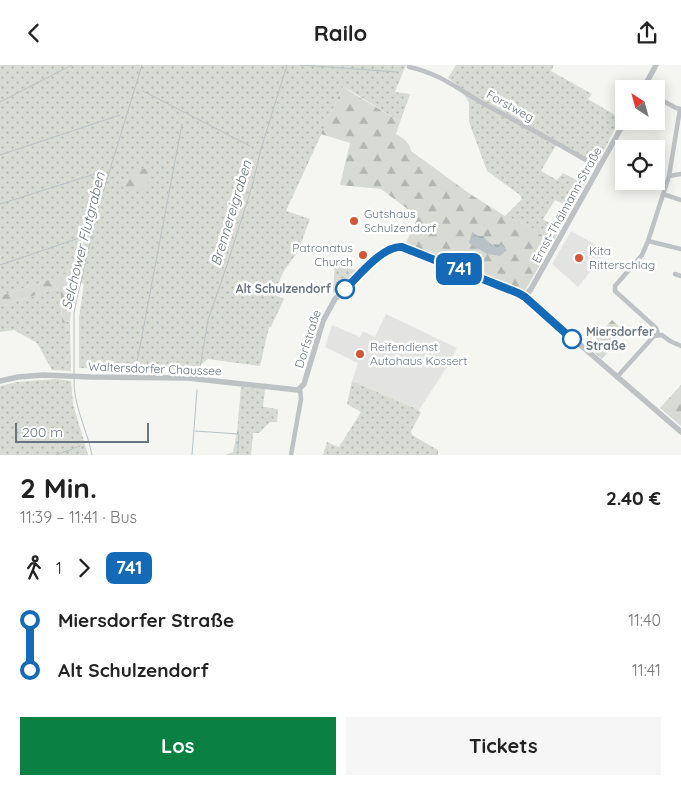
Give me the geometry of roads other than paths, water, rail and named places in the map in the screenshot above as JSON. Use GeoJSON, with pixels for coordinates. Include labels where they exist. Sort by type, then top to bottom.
{"type":"FeatureCollection","features":[{"type":"Feature","properties":{"kind":"street"},"geometry":{"type":"LineString","coordinates":[[648,80],[656,65]]}},
{"type":"Feature","properties":{"kind":"street","name":"Forstweg"},"geometry":{"type":"LineString","coordinates":[[409,67],[421,69],[442,78],[482,103],[599,168]]}},
{"type":"Feature","properties":{"kind":"street"},"geometry":{"type":"LineString","coordinates":[[658,334],[656,328],[615,291],[615,286],[642,255],[669,176],[680,109],[665,102]]}},
{"type":"Feature","properties":{"kind":"street","name":"Ernst-Thälmann-Straße"},"geometry":{"type":"LineString","coordinates":[[525,297],[620,130]]}},
{"type":"Feature","properties":{"kind":"street"},"geometry":{"type":"LineString","coordinates":[[669,176],[681,174]]}},
{"type":"Feature","properties":{"kind":"street"},"geometry":{"type":"LineString","coordinates":[[663,194],[681,200]]}},
{"type":"Feature","properties":{"kind":"street"},"geometry":{"type":"LineString","coordinates":[[648,241],[681,249]]}},
{"type":"Feature","properties":{"kind":"street","name":"Dorfstraße"},"geometry":{"type":"LineString","coordinates":[[290,455],[301,399],[300,389],[304,384],[323,321],[335,299],[384,252],[393,247],[405,247],[525,297]]}},
{"type":"Feature","properties":{"kind":"street"},"geometry":{"type":"LineString","coordinates":[[675,274],[681,276]]}},
{"type":"Feature","properties":{"kind":"street"},"geometry":{"type":"LineString","coordinates":[[525,297],[681,432]]}},
{"type":"Feature","properties":{"kind":"street"},"geometry":{"type":"LineString","coordinates":[[617,377],[654,336],[658,334]]}},
{"type":"Feature","properties":{"kind":"street"},"geometry":{"type":"LineString","coordinates":[[658,334],[681,346]]}},
{"type":"Feature","properties":{"kind":"street","name":"Waltersdorfer Chaussee"},"geometry":{"type":"LineString","coordinates":[[0,381],[35,375],[195,378],[292,390],[300,389]]}},
{"type":"Feature","properties":{"kind":"water"},"geometry":{"type":"Polygon","coordinates":[[[472,232],[478,236],[483,236],[492,245],[504,246],[507,250],[500,256],[487,254],[469,243],[472,232]]]}},
{"type":"Feature","properties":{"kind":"waterway"},"geometry":{"type":"LineString","coordinates":[[0,102],[72,65]]}},
{"type":"Feature","properties":{"kind":"waterway","name":"Selchower Flutgraben"},"geometry":{"type":"LineString","coordinates":[[74,374],[74,313],[76,303],[97,212],[142,65]]}},
{"type":"Feature","properties":{"kind":"waterway","name":"Brennereigraben"},"geometry":{"type":"LineString","coordinates":[[200,368],[208,320],[253,183],[261,149],[287,65]]}},
{"type":"Feature","properties":{"kind":"waterway"},"geometry":{"type":"LineString","coordinates":[[300,65],[397,72]]}},
{"type":"Feature","properties":{"kind":"waterway"},"geometry":{"type":"LineString","coordinates":[[143,91],[250,146]]}},
{"type":"Feature","properties":{"kind":"waterway"},"geometry":{"type":"LineString","coordinates":[[0,155],[120,115]]}},
{"type":"Feature","properties":{"kind":"waterway"},"geometry":{"type":"LineString","coordinates":[[137,362],[182,124]]}},
{"type":"Feature","properties":{"kind":"waterway"},"geometry":{"type":"LineString","coordinates":[[0,204],[101,172]]}},
{"type":"Feature","properties":{"kind":"waterway"},"geometry":{"type":"LineString","coordinates":[[0,265],[85,236]]}},
{"type":"Feature","properties":{"kind":"waterway","name":"Selchower Flutgraben"},"geometry":{"type":"LineString","coordinates":[[74,378],[76,398],[92,455]]}},
{"type":"Feature","properties":{"kind":"waterway","name":"Brennereigraben"},"geometry":{"type":"LineString","coordinates":[[192,455],[197,390]]}},
{"type":"Feature","properties":{"kind":"waterway"},"geometry":{"type":"LineString","coordinates":[[195,431],[239,434],[238,451]]}},
{"type":"Feature","properties":{"kind":"waterway"},"geometry":{"type":"LineString","coordinates":[[56,455],[80,446]]}},
{"type":"Feature","properties":{"kind":"place","name":"Gutshaus Schulzendorf"},"geometry":{"type":"Point","coordinates":[354,221]}},
{"type":"Feature","properties":{"kind":"place","name":"Patronatus Church"},"geometry":{"type":"Point","coordinates":[363,255]}},
{"type":"Feature","properties":{"kind":"place","name":"Kita Ritterschlag"},"geometry":{"type":"Point","coordinates":[579,258]}},
{"type":"Feature","properties":{"kind":"place","name":"Alt Schulzendorf"},"geometry":{"type":"Point","coordinates":[345,289]}},
{"type":"Feature","properties":{"kind":"place","name":"Miersdorfer Straße"},"geometry":{"type":"Point","coordinates":[572,339]}},
{"type":"Feature","properties":{"kind":"place","name":"Reifendienst Autohaus Kossert"},"geometry":{"type":"Point","coordinates":[360,354]}}]}
